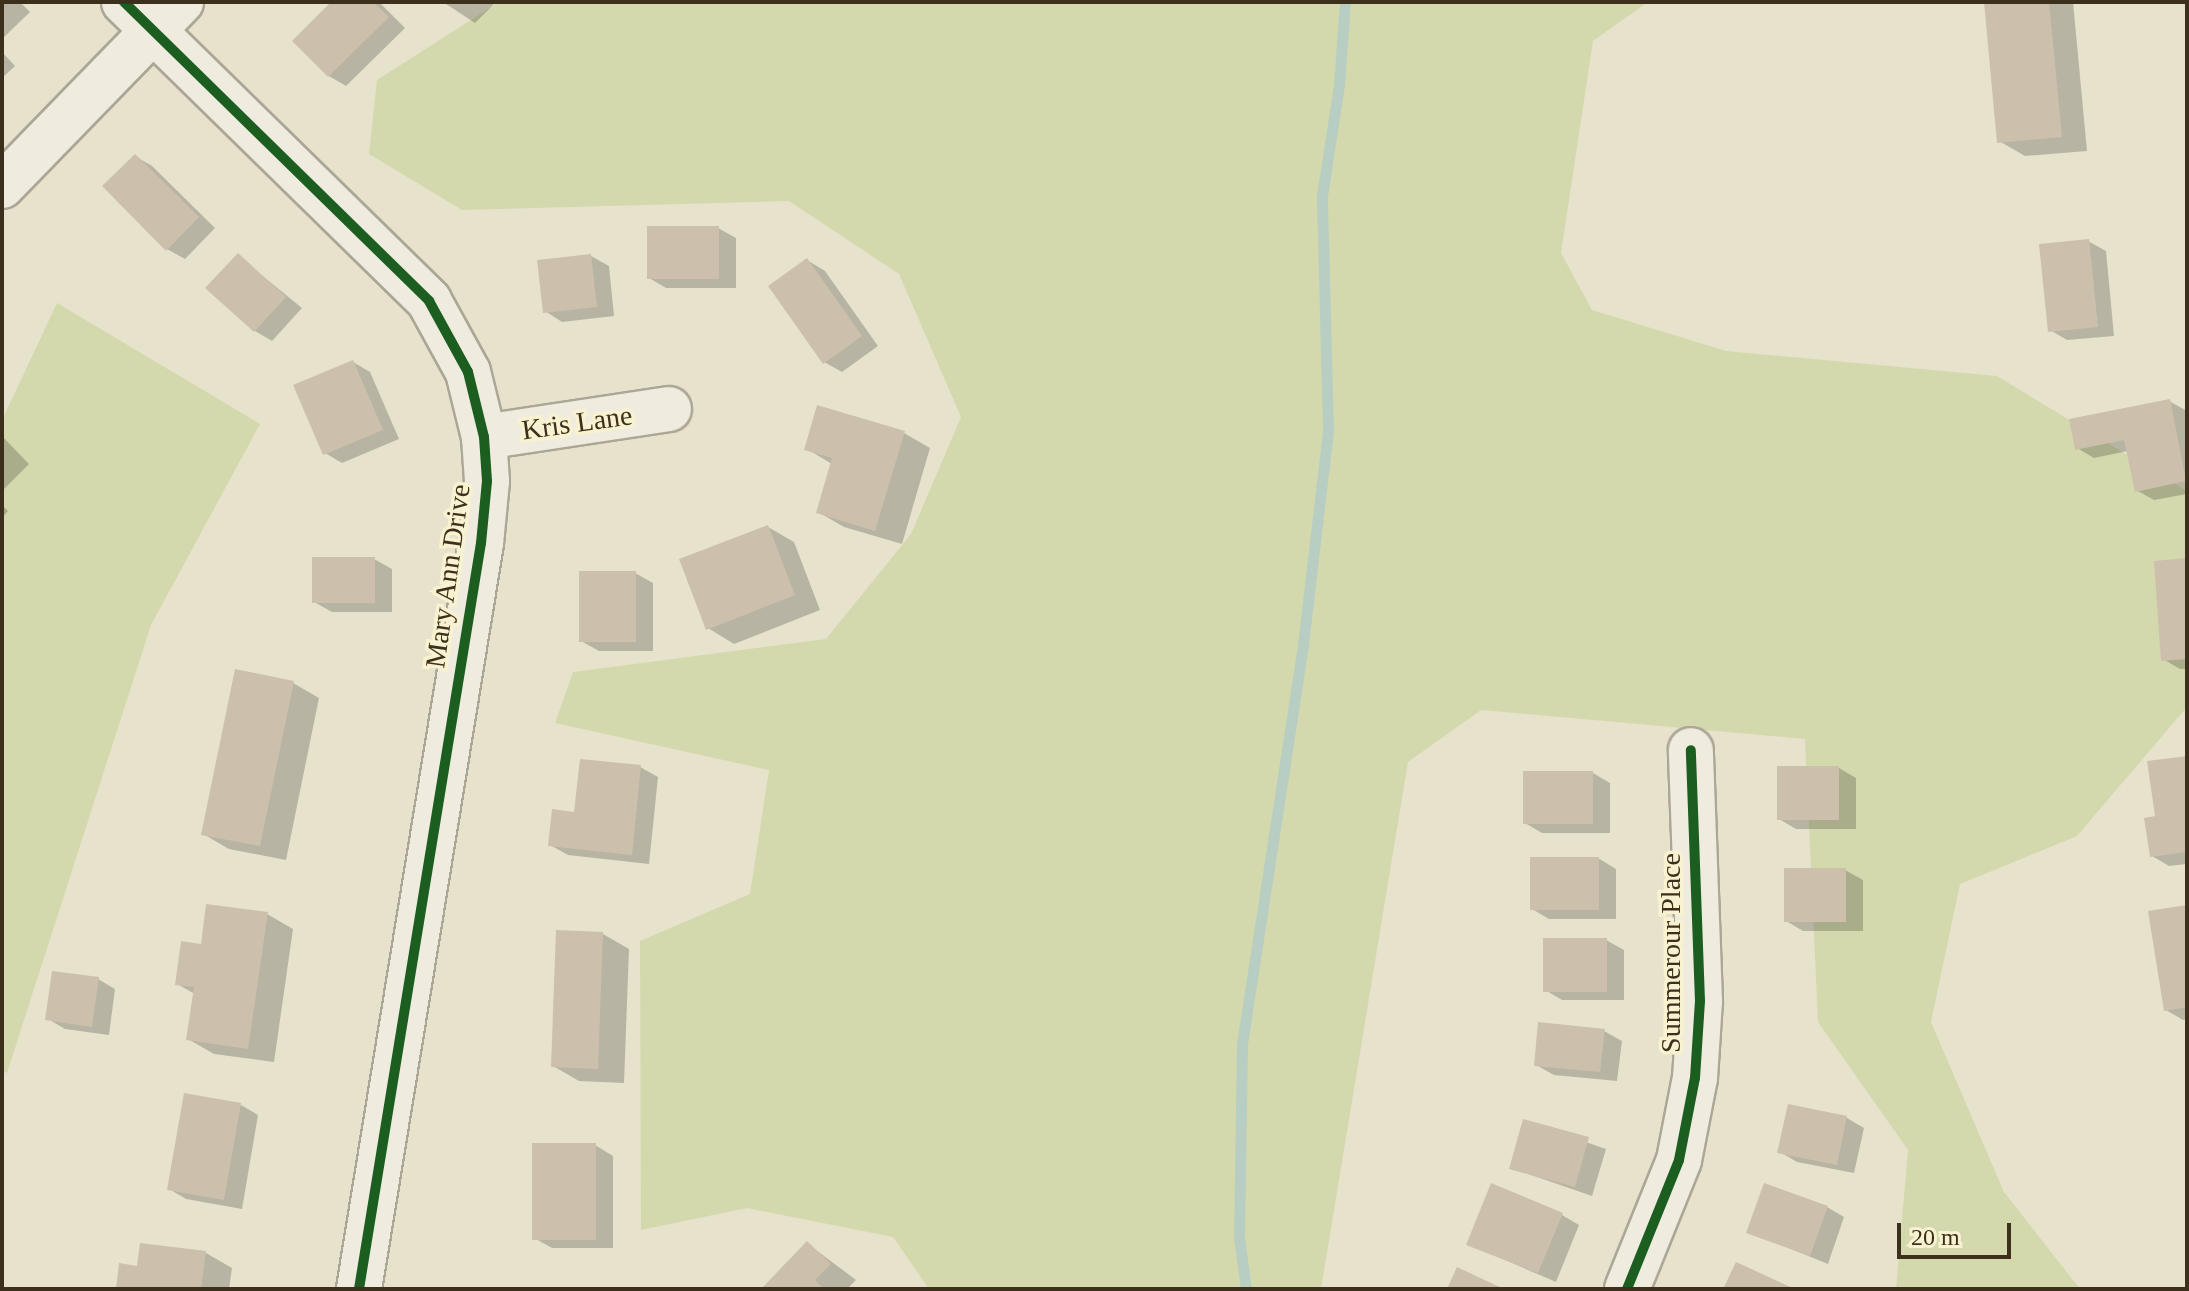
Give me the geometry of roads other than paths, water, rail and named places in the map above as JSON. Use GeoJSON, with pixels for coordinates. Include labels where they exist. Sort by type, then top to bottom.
{"type":"FeatureCollection","features":[{"type":"Feature","properties":{"kind":"street"},"geometry":{"type":"LineString","coordinates":[[2,186],[153,11]]}},
{"type":"Feature","properties":{"kind":"street","name":"Mary Ann Drive"},"geometry":{"type":"LineString","coordinates":[[153,11],[429,301],[468,372],[484,437],[487,481],[481,543],[359,1289]]}},
{"type":"Feature","properties":{"kind":"street","name":"Kris Lane"},"geometry":{"type":"LineString","coordinates":[[484,437],[669,409]]}},
{"type":"Feature","properties":{"kind":"street","name":"Summerour Place"},"geometry":{"type":"LineString","coordinates":[[1627,1289],[1679,1160],[1695,1078],[1700,1001],[1691,750]]}},
{"type":"Feature","properties":{"kind":"waterway"},"geometry":{"type":"LineString","coordinates":[[1246,1289],[1239,1237],[1242,1044],[1303,644],[1328,430],[1322,196],[1339,85],[1345,2]]}}]}
